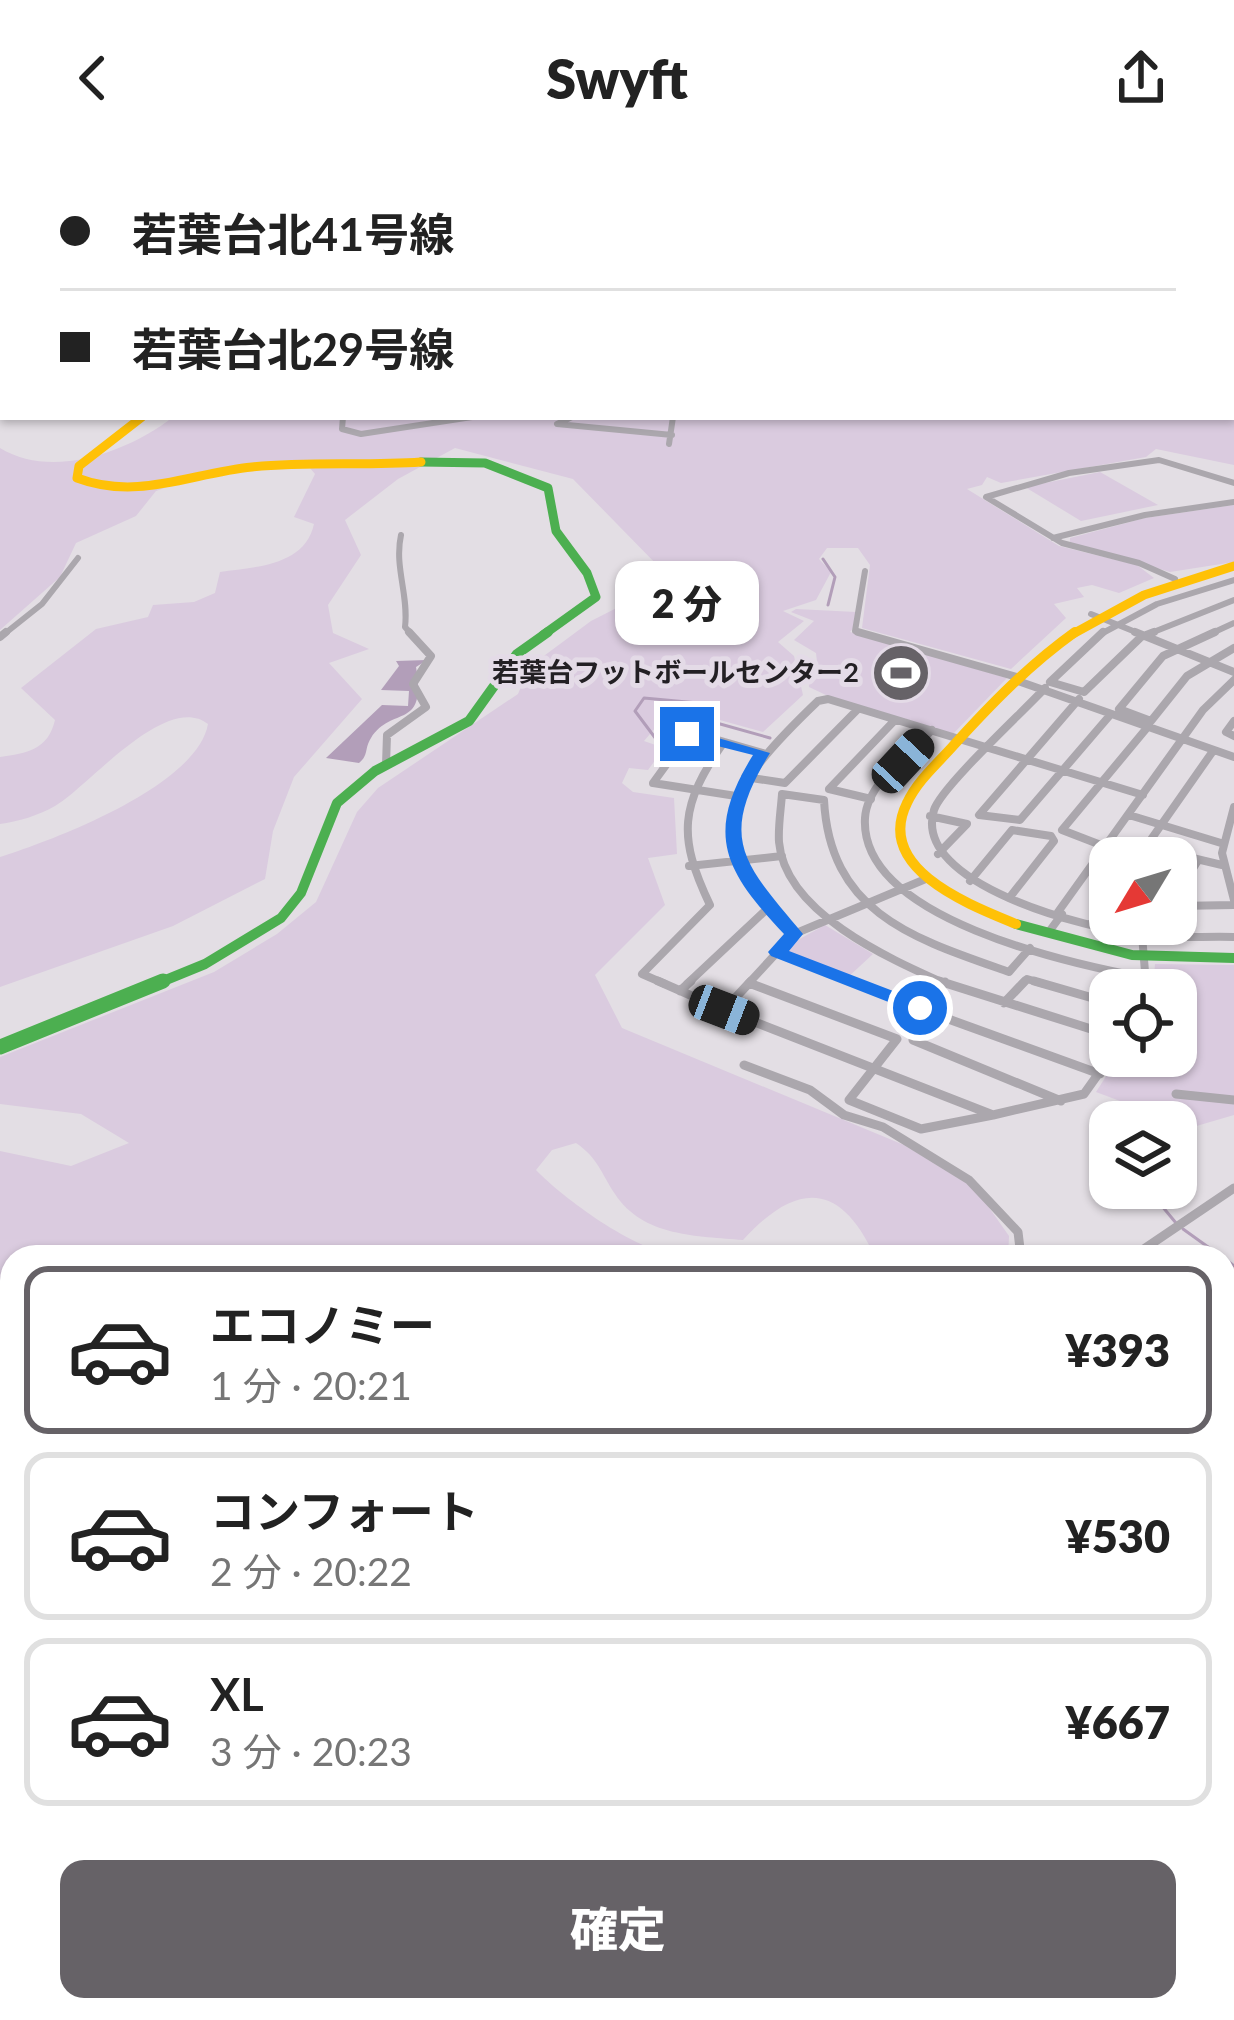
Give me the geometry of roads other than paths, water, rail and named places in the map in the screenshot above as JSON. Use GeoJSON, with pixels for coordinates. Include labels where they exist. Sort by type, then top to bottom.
{"type":"FeatureCollection","features":[{"type":"Feature","properties":{"kind":"street"},"geometry":{"type":"LineString","coordinates":[[0,1047],[206,964],[280,918],[301,893],[337,803],[386,765],[469,722],[518,654],[596,597],[594,584],[555,531],[552,493],[537,481],[451,457],[380,465],[284,463],[125,489],[92,487],[77,478],[79,466],[138,420]]}},
{"type":"Feature","properties":{"kind":"street"},"geometry":{"type":"LineString","coordinates":[[342,420],[341,429],[361,434],[452,420]]}},
{"type":"Feature","properties":{"kind":"street"},"geometry":{"type":"LineString","coordinates":[[566,420],[557,424],[672,435]]}},
{"type":"Feature","properties":{"kind":"street"},"geometry":{"type":"LineString","coordinates":[[668,444],[673,420]]}},
{"type":"Feature","properties":{"kind":"street"},"geometry":{"type":"LineString","coordinates":[[1174,579],[1139,562],[1053,538],[990,500],[988,493],[1159,460],[1234,483]]}},
{"type":"Feature","properties":{"kind":"street"},"geometry":{"type":"LineString","coordinates":[[1053,538],[1145,514],[1234,502]]}},
{"type":"Feature","properties":{"kind":"street"},"geometry":{"type":"LineString","coordinates":[[386,765],[387,735],[426,707],[413,684],[431,656],[406,627],[408,595],[394,564],[401,535]]}},
{"type":"Feature","properties":{"kind":"street"},"geometry":{"type":"LineString","coordinates":[[0,637],[42,604],[78,558]]}},
{"type":"Feature","properties":{"kind":"street"},"geometry":{"type":"LineString","coordinates":[[1234,566],[1174,579],[1091,614],[1054,639],[899,811],[901,845],[932,877],[984,910],[1101,949],[1144,956],[1234,958]]}},
{"type":"Feature","properties":{"kind":"street"},"geometry":{"type":"LineString","coordinates":[[865,571],[855,631],[1079,699],[1146,729],[1234,757]]}},
{"type":"Feature","properties":{"kind":"street"},"geometry":{"type":"LineString","coordinates":[[1231,583],[1114,623],[1082,646],[1051,682],[1084,692],[1121,652],[1145,636],[1234,600]]}},
{"type":"Feature","properties":{"kind":"street"},"geometry":{"type":"LineString","coordinates":[[1091,614],[1234,676],[1113,837]]}},
{"type":"Feature","properties":{"kind":"street"},"geometry":{"type":"LineString","coordinates":[[1234,623],[1150,667],[1119,709],[1150,721],[1187,676],[1234,648]]}},
{"type":"Feature","properties":{"kind":"street"},"geometry":{"type":"LineString","coordinates":[[1045,688],[930,816],[928,836],[938,854],[970,881],[1089,923]]}},
{"type":"Feature","properties":{"kind":"street"},"geometry":{"type":"LineString","coordinates":[[1079,699],[977,814],[1018,821],[1111,714]]}},
{"type":"Feature","properties":{"kind":"street"},"geometry":{"type":"LineString","coordinates":[[794,934],[767,909],[739,860],[732,819],[746,776],[763,753],[818,701],[932,730],[1144,795]]}},
{"type":"Feature","properties":{"kind":"street"},"geometry":{"type":"LineString","coordinates":[[746,776],[785,783],[858,709]]}},
{"type":"Feature","properties":{"kind":"street"},"geometry":{"type":"LineString","coordinates":[[871,799],[830,789],[895,720]]}},
{"type":"Feature","properties":{"kind":"street"},"geometry":{"type":"LineString","coordinates":[[1234,721],[1226,731],[1234,736]]}},
{"type":"Feature","properties":{"kind":"street"},"geometry":{"type":"LineString","coordinates":[[1089,840],[1062,830],[1146,729]]}},
{"type":"Feature","properties":{"kind":"street"},"geometry":{"type":"LineString","coordinates":[[932,730],[871,799],[866,836],[872,854],[901,889],[950,919],[1033,949],[1111,969]]}},
{"type":"Feature","properties":{"kind":"street"},"geometry":{"type":"LineString","coordinates":[[736,796],[653,783],[689,733],[763,753]]}},
{"type":"Feature","properties":{"kind":"street"},"geometry":{"type":"LineString","coordinates":[[724,742],[692,790],[684,825],[689,866],[710,904],[642,974],[993,1115]]}},
{"type":"Feature","properties":{"kind":"street"},"geometry":{"type":"LineString","coordinates":[[1154,837],[1213,751]]}},
{"type":"Feature","properties":{"kind":"street"},"geometry":{"type":"LineString","coordinates":[[1089,871],[1048,933],[1009,972],[898,928],[865,904],[828,856],[821,797],[782,794],[776,827],[782,856],[827,918],[884,958],[1089,1029]]}},
{"type":"Feature","properties":{"kind":"street"},"geometry":{"type":"LineString","coordinates":[[1197,902],[1234,903],[1221,843],[1234,807]]}},
{"type":"Feature","properties":{"kind":"street"},"geometry":{"type":"LineString","coordinates":[[1129,815],[1221,843]]}},
{"type":"Feature","properties":{"kind":"street"},"geometry":{"type":"LineString","coordinates":[[930,816],[967,824],[938,854]]}},
{"type":"Feature","properties":{"kind":"street"},"geometry":{"type":"LineString","coordinates":[[970,881],[1012,830],[1053,838],[1010,896]]}},
{"type":"Feature","properties":{"kind":"street"},"geometry":{"type":"LineString","coordinates":[[689,866],[782,856]]}},
{"type":"Feature","properties":{"kind":"street"},"geometry":{"type":"LineString","coordinates":[[1197,862],[1234,859]]}},
{"type":"Feature","properties":{"kind":"street"},"geometry":{"type":"LineString","coordinates":[[724,1010],[794,934],[952,868]]}},
{"type":"Feature","properties":{"kind":"street"},"geometry":{"type":"LineString","coordinates":[[680,991],[767,909]]}},
{"type":"Feature","properties":{"kind":"street"},"geometry":{"type":"LineString","coordinates":[[1197,936],[1234,937]]}},
{"type":"Feature","properties":{"kind":"street"},"geometry":{"type":"LineString","coordinates":[[1143,945],[1145,969]]}},
{"type":"Feature","properties":{"kind":"street"},"geometry":{"type":"LineString","coordinates":[[777,952],[920,1008],[945,982]]}},
{"type":"Feature","properties":{"kind":"street"},"geometry":{"type":"LineString","coordinates":[[1004,1003],[1027,979],[1089,997]]}},
{"type":"Feature","properties":{"kind":"street"},"geometry":{"type":"LineString","coordinates":[[748,983],[897,1039],[849,1100],[929,1130],[1084,1094],[1098,1077]]}},
{"type":"Feature","properties":{"kind":"street"},"geometry":{"type":"LineString","coordinates":[[1060,1101],[913,1040],[929,1019],[940,1016],[1089,1070]]}},
{"type":"Feature","properties":{"kind":"street"},"geometry":{"type":"LineString","coordinates":[[744,1065],[785,1078],[844,1115],[883,1127],[969,1180],[1018,1232],[1020,1245]]}},
{"type":"Feature","properties":{"kind":"street"},"geometry":{"type":"LineString","coordinates":[[1176,1094],[1234,1100]]}},
{"type":"Feature","properties":{"kind":"street"},"geometry":{"type":"LineString","coordinates":[[1154,1245],[1234,1188]]}},
{"type":"Feature","properties":{"kind":"waterway"},"geometry":{"type":"LineString","coordinates":[[823,559],[835,577],[828,605]]}},
{"type":"Feature","properties":{"kind":"waterway"},"geometry":{"type":"LineString","coordinates":[[670,745],[659,743],[635,711],[644,698],[698,703],[713,722],[770,738]]}},
{"type":"Feature","properties":{"kind":"waterway"},"geometry":{"type":"LineString","coordinates":[[1164,1209],[1176,1223]]}},
{"type":"Feature","properties":{"kind":"waterway"},"geometry":{"type":"LineString","coordinates":[[1183,1229],[1205,1245]]}},
{"type":"Feature","properties":{"kind":"place","name":"若葉台フットボールセンター2"},"geometry":{"type":"Point","coordinates":[901,673]}}]}
